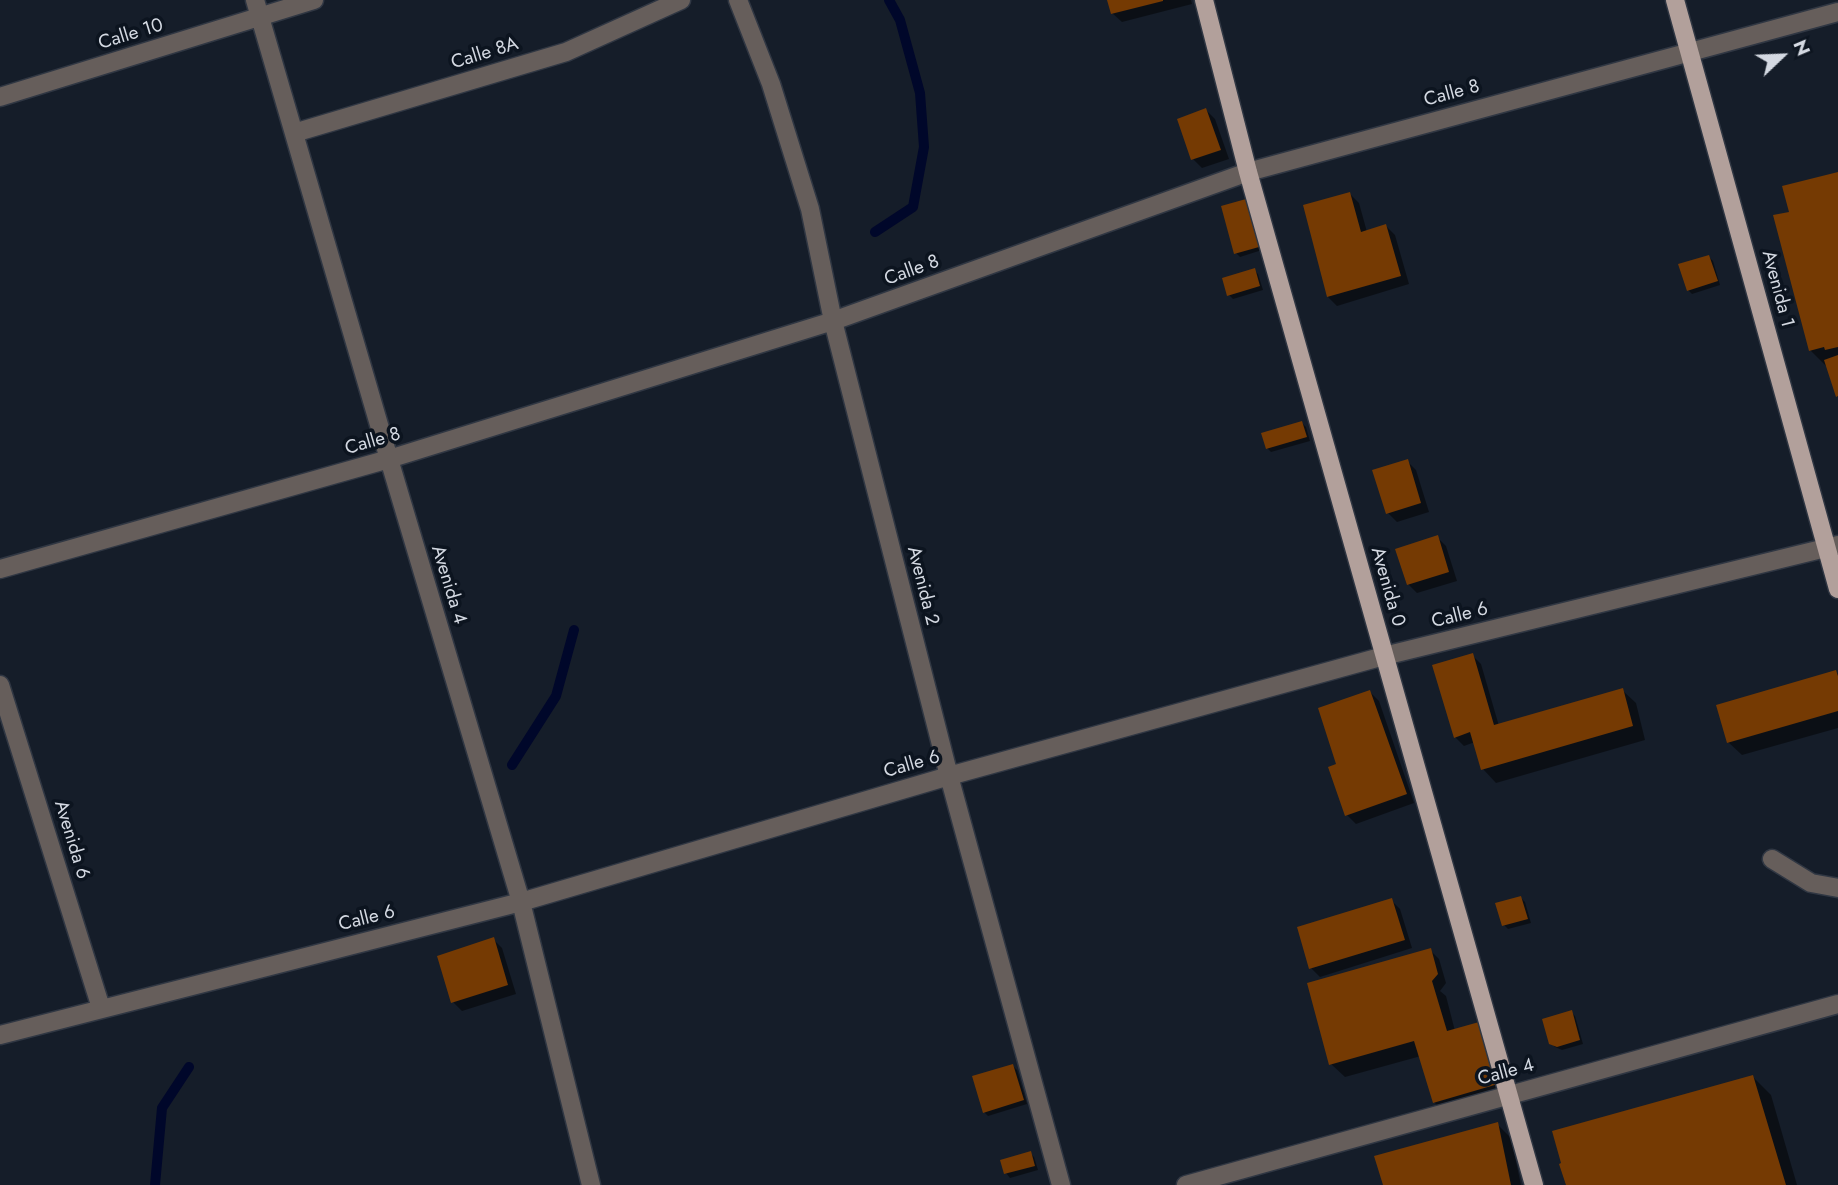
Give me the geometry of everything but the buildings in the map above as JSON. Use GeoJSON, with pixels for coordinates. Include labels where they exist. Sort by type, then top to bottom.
{"type":"FeatureCollection","features":[{"type":"Feature","properties":{"kind":"main road","name":"Avenida 0"},"geometry":{"type":"LineString","coordinates":[[1204,0],[1248,172],[1534,1185]]}},
{"type":"Feature","properties":{"kind":"main road","name":"Avenida 1"},"geometry":{"type":"LineString","coordinates":[[1675,0],[1833,547],[1838,589]]}},
{"type":"Feature","properties":{"kind":"street","name":"Calle 10"},"geometry":{"type":"LineString","coordinates":[[0,97],[257,9],[314,0]]}},
{"type":"Feature","properties":{"kind":"street","name":"Calle 8A"},"geometry":{"type":"LineString","coordinates":[[294,133],[566,52],[681,0]]}},
{"type":"Feature","properties":{"kind":"street","name":"Avenida 2"},"geometry":{"type":"LineString","coordinates":[[738,0],[771,84],[810,209],[833,321],[948,776],[1061,1185]]}},
{"type":"Feature","properties":{"kind":"street","name":"Avenida 4"},"geometry":{"type":"LineString","coordinates":[[257,9],[521,902],[591,1185]]}},
{"type":"Feature","properties":{"kind":"street","name":"Calle 8"},"geometry":{"type":"LineString","coordinates":[[0,569],[389,459],[833,321],[1248,172],[1838,12]]}},
{"type":"Feature","properties":{"kind":"street","name":"Calle 6"},"geometry":{"type":"LineString","coordinates":[[0,1035],[521,902],[948,776],[1384,656],[1833,547]]}},
{"type":"Feature","properties":{"kind":"street","name":"Avenida 6"},"geometry":{"type":"LineString","coordinates":[[0,685],[101,1008]]}},
{"type":"Feature","properties":{"kind":"street"},"geometry":{"type":"LineString","coordinates":[[1772,859],[1811,884],[1838,888]]}},
{"type":"Feature","properties":{"kind":"street","name":"Calle 4"},"geometry":{"type":"LineString","coordinates":[[1185,1185],[1838,1004]]}},
{"type":"Feature","properties":{"kind":"waterway"},"geometry":{"type":"LineString","coordinates":[[875,232],[913,207],[924,147],[920,93],[900,20],[889,0]]}},
{"type":"Feature","properties":{"kind":"waterway"},"geometry":{"type":"LineString","coordinates":[[512,765],[556,696],[574,630]]}},
{"type":"Feature","properties":{"kind":"waterway"},"geometry":{"type":"LineString","coordinates":[[155,1185],[162,1108],[189,1067]]}}]}
